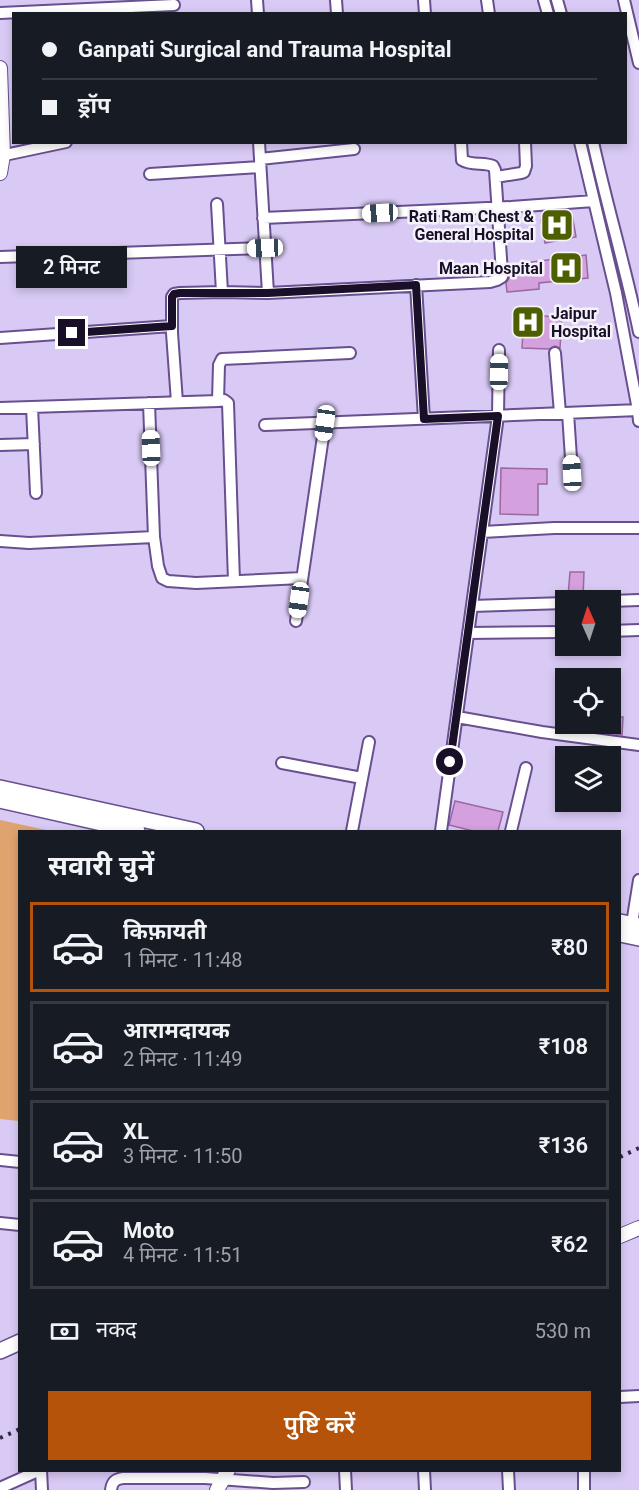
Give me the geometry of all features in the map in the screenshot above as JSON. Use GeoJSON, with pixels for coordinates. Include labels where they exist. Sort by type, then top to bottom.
{"type":"FeatureCollection","features":[{"type":"Feature","properties":{"kind":"main road"},"geometry":{"type":"LineString","coordinates":[[0,788],[191,830]]}},
{"type":"Feature","properties":{"kind":"main road"},"geometry":{"type":"LineString","coordinates":[[0,800],[133,830]]}},
{"type":"Feature","properties":{"kind":"main road"},"geometry":{"type":"LineString","coordinates":[[0,1351],[18,1343]]}},
{"type":"Feature","properties":{"kind":"street"},"geometry":{"type":"LineString","coordinates":[[25,12],[174,6]]}},
{"type":"Feature","properties":{"kind":"street"},"geometry":{"type":"LineString","coordinates":[[627,13],[639,63]]}},
{"type":"Feature","properties":{"kind":"street"},"geometry":{"type":"LineString","coordinates":[[0,68],[0,173]]}},
{"type":"Feature","properties":{"kind":"street"},"geometry":{"type":"LineString","coordinates":[[1,155],[56,144]]}},
{"type":"Feature","properties":{"kind":"street"},"geometry":{"type":"LineString","coordinates":[[259,144],[268,293]]}},
{"type":"Feature","properties":{"kind":"street"},"geometry":{"type":"LineString","coordinates":[[177,402],[171,301],[174,294],[268,293],[490,282],[502,277],[494,166],[468,164],[462,160],[461,144]]}},
{"type":"Feature","properties":{"kind":"street"},"geometry":{"type":"LineString","coordinates":[[496,177],[524,172],[525,144]]}},
{"type":"Feature","properties":{"kind":"street"},"geometry":{"type":"LineString","coordinates":[[580,144],[616,293],[639,410],[639,421]]}},
{"type":"Feature","properties":{"kind":"street"},"geometry":{"type":"LineString","coordinates":[[593,144],[639,332]]}},
{"type":"Feature","properties":{"kind":"street"},"geometry":{"type":"LineString","coordinates":[[150,174],[260,163],[354,149]]}},
{"type":"Feature","properties":{"kind":"street"},"geometry":{"type":"LineString","coordinates":[[263,218],[594,201]]}},
{"type":"Feature","properties":{"kind":"street"},"geometry":{"type":"LineString","coordinates":[[217,204],[222,292]]}},
{"type":"Feature","properties":{"kind":"street"},"geometry":{"type":"LineString","coordinates":[[0,257],[265,248]]}},
{"type":"Feature","properties":{"kind":"street"},"geometry":{"type":"LineString","coordinates":[[416,285],[424,419]]}},
{"type":"Feature","properties":{"kind":"street"},"geometry":{"type":"LineString","coordinates":[[0,338],[172,326]]}},
{"type":"Feature","properties":{"kind":"street"},"geometry":{"type":"LineString","coordinates":[[441,830],[498,416],[499,350]]}},
{"type":"Feature","properties":{"kind":"street"},"geometry":{"type":"LineString","coordinates":[[218,401],[219,365],[222,359],[350,353]]}},
{"type":"Feature","properties":{"kind":"street"},"geometry":{"type":"LineString","coordinates":[[555,353],[572,473]]}},
{"type":"Feature","properties":{"kind":"street"},"geometry":{"type":"LineString","coordinates":[[0,408],[224,400],[229,406],[234,581]]}},
{"type":"Feature","properties":{"kind":"street"},"geometry":{"type":"LineString","coordinates":[[149,403],[154,537],[159,573],[162,578],[168,581],[196,583],[302,578]]}},
{"type":"Feature","properties":{"kind":"street"},"geometry":{"type":"LineString","coordinates":[[32,407],[36,493]]}},
{"type":"Feature","properties":{"kind":"street"},"geometry":{"type":"LineString","coordinates":[[265,425],[639,410]]}},
{"type":"Feature","properties":{"kind":"street"},"geometry":{"type":"LineString","coordinates":[[296,621],[325,423]]}},
{"type":"Feature","properties":{"kind":"street"},"geometry":{"type":"LineString","coordinates":[[0,445],[34,444]]}},
{"type":"Feature","properties":{"kind":"street"},"geometry":{"type":"LineString","coordinates":[[482,532],[554,528],[639,528]]}},
{"type":"Feature","properties":{"kind":"street"},"geometry":{"type":"LineString","coordinates":[[0,541],[29,543],[154,537]]}},
{"type":"Feature","properties":{"kind":"street"},"geometry":{"type":"LineString","coordinates":[[621,601],[639,600]]}},
{"type":"Feature","properties":{"kind":"street"},"geometry":{"type":"LineString","coordinates":[[472,606],[555,603]]}},
{"type":"Feature","properties":{"kind":"street"},"geometry":{"type":"LineString","coordinates":[[621,631],[639,630]]}},
{"type":"Feature","properties":{"kind":"street"},"geometry":{"type":"LineString","coordinates":[[468,633],[555,632]]}},
{"type":"Feature","properties":{"kind":"street"},"geometry":{"type":"LineString","coordinates":[[457,717],[542,732],[639,745]]}},
{"type":"Feature","properties":{"kind":"street"},"geometry":{"type":"LineString","coordinates":[[352,830],[369,742]]}},
{"type":"Feature","properties":{"kind":"street"},"geometry":{"type":"LineString","coordinates":[[282,763],[362,778]]}},
{"type":"Feature","properties":{"kind":"street"},"geometry":{"type":"LineString","coordinates":[[512,830],[526,768]]}},
{"type":"Feature","properties":{"kind":"street"},"geometry":{"type":"LineString","coordinates":[[630,930],[639,880]]}},
{"type":"Feature","properties":{"kind":"street"},"geometry":{"type":"LineString","coordinates":[[0,1160],[18,1162]]}},
{"type":"Feature","properties":{"kind":"street"},"geometry":{"type":"LineString","coordinates":[[0,1223],[18,1225]]}},
{"type":"Feature","properties":{"kind":"street"},"geometry":{"type":"LineString","coordinates":[[621,1236],[639,1228]]}},
{"type":"Feature","properties":{"kind":"street"},"geometry":{"type":"LineString","coordinates":[[621,1397],[639,1396]]}},
{"type":"Feature","properties":{"kind":"street"},"geometry":{"type":"LineString","coordinates":[[0,1488],[36,1472]]}},
{"type":"Feature","properties":{"kind":"street"},"geometry":{"type":"LineString","coordinates":[[40,1472],[42,1490]]}},
{"type":"Feature","properties":{"kind":"street"},"geometry":{"type":"LineString","coordinates":[[345,1472],[346,1490]]}},
{"type":"Feature","properties":{"kind":"street"},"geometry":{"type":"LineString","coordinates":[[424,1472],[425,1490]]}},
{"type":"Feature","properties":{"kind":"street"},"geometry":{"type":"LineString","coordinates":[[508,1472],[509,1490]]}},
{"type":"Feature","properties":{"kind":"street"},"geometry":{"type":"LineString","coordinates":[[584,1472],[584,1490]]}},
{"type":"Feature","properties":{"kind":"street"},"geometry":{"type":"LineString","coordinates":[[111,1490],[116,1479],[123,1478],[222,1480],[273,1486],[304,1482]]}},
{"type":"Feature","properties":{"kind":"shaded area"},"geometry":{"type":"Polygon","coordinates":[[[0,820],[46,830],[18,830],[18,1121],[0,1119],[0,820]]]}},
{"type":"Feature","properties":{"kind":"building"},"geometry":{"type":"Polygon","coordinates":[[[572,214],[576,237],[545,243],[541,220],[572,214]]]}},
{"type":"Feature","properties":{"kind":"building"},"geometry":{"type":"Polygon","coordinates":[[[586,255],[588,278],[539,283],[539,289],[507,292],[509,265],[586,255]]]}},
{"type":"Feature","properties":{"kind":"building"},"geometry":{"type":"Polygon","coordinates":[[[524,315],[562,317],[560,348],[555,346],[549,349],[522,348],[524,315]]]}},
{"type":"Feature","properties":{"kind":"building"},"geometry":{"type":"Polygon","coordinates":[[[501,468],[547,469],[547,484],[538,484],[538,515],[500,514],[501,468]]]}},
{"type":"Feature","properties":{"kind":"building"},"geometry":{"type":"Polygon","coordinates":[[[570,572],[584,572],[583,590],[568,590],[570,572]]]}},
{"type":"Feature","properties":{"kind":"building"},"geometry":{"type":"Polygon","coordinates":[[[621,717],[623,717],[622,735],[615,734],[621,734],[621,717]]]}},
{"type":"Feature","properties":{"kind":"building"},"geometry":{"type":"Polygon","coordinates":[[[455,801],[503,812],[498,830],[469,830],[449,825],[455,801]]]}},
{"type":"Feature","properties":{"kind":"railway"},"geometry":{"type":"LineString","coordinates":[[621,1157],[639,1148]]}},
{"type":"Feature","properties":{"kind":"railway"},"geometry":{"type":"LineString","coordinates":[[0,1438],[18,1430]]}},
{"type":"Feature","properties":{"kind":"place","name":"Rati Ram Chest & General Hospital"},"geometry":{"type":"Point","coordinates":[557,225]}},
{"type":"Feature","properties":{"kind":"place","name":"Maan Hospital"},"geometry":{"type":"Point","coordinates":[566,268]}},
{"type":"Feature","properties":{"kind":"place","name":"Jaipur Hospital"},"geometry":{"type":"Point","coordinates":[528,322]}},
{"type":"Feature","properties":{"kind":"route"},"geometry":{"type":"LineString","coordinates":[[72,333],[172,326],[171,301],[174,294],[180,293],[268,293],[416,285],[424,419],[498,416],[450,762]]}}]}
